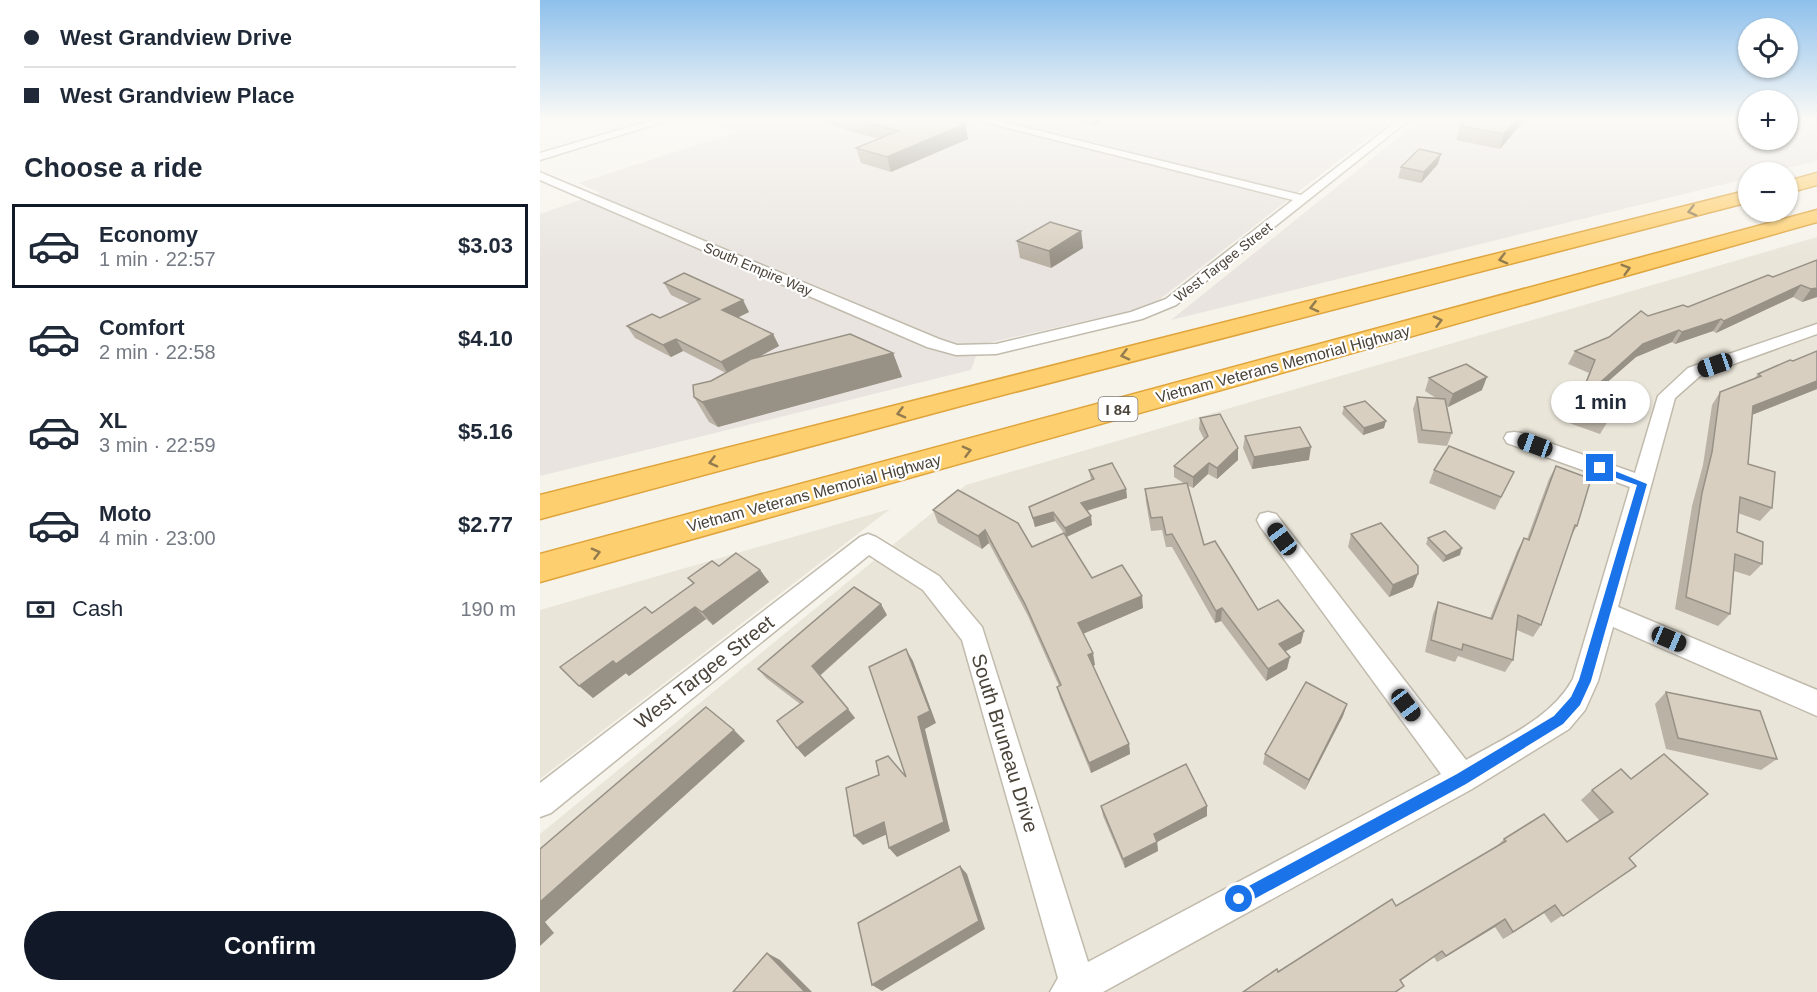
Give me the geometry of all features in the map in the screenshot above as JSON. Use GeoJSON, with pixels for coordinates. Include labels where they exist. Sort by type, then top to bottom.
{"type":"FeatureCollection","features":[{"type":"Feature","properties":{"kind":"highway"},"geometry":{"type":"LineString","coordinates":[[1798,184],[1817,179]]}},
{"type":"Feature","properties":{"kind":"highway"},"geometry":{"type":"LineString","coordinates":[[540,507],[1738,199]]}},
{"type":"Feature","properties":{"kind":"highway","name":"Vietnam Veterans Memorial Highway"},"geometry":{"type":"LineString","coordinates":[[540,568],[1817,216]]}},
{"type":"Feature","properties":{"kind":"street"},"geometry":{"type":"LineString","coordinates":[[1170,166],[1303,199]]}},
{"type":"Feature","properties":{"kind":"street","name":"West Targee Street"},"geometry":{"type":"LineString","coordinates":[[978,351],[1028,342],[1156,309],[1172,302],[1345,166]]}},
{"type":"Feature","properties":{"kind":"street","name":"South Empire Way"},"geometry":{"type":"LineString","coordinates":[[540,176],[933,343],[956,350],[978,351]]}},
{"type":"Feature","properties":{"kind":"street"},"geometry":{"type":"LineString","coordinates":[[1073,989],[1462,779],[1559,720],[1575,701],[1585,681],[1667,396],[1694,372],[1817,329]]}},
{"type":"Feature","properties":{"kind":"street"},"geometry":{"type":"LineString","coordinates":[[1514,438],[1643,484]]}},
{"type":"Feature","properties":{"kind":"street"},"geometry":{"type":"LineString","coordinates":[[1268,520],[1462,779]]}},
{"type":"Feature","properties":{"kind":"street","name":"West Targee Street"},"geometry":{"type":"LineString","coordinates":[[540,802],[868,543]]}},
{"type":"Feature","properties":{"kind":"street","name":"South Bruneau Drive"},"geometry":{"type":"LineString","coordinates":[[868,543],[931,583],[973,635],[1073,989]]}},
{"type":"Feature","properties":{"kind":"street"},"geometry":{"type":"LineString","coordinates":[[1605,612],[1817,703]]}},
{"type":"Feature","properties":{"kind":"shaded area"},"geometry":{"type":"Polygon","coordinates":[[[631,166],[1331,166],[1151,306],[980,345],[971,370],[540,476],[540,214],[600,193],[579,183],[631,166]]]}},
{"type":"Feature","properties":{"kind":"shaded area"},"geometry":{"type":"Polygon","coordinates":[[[1362,166],[1738,166],[1738,181],[1171,320],[1362,166]]]}},
{"type":"Feature","properties":{"kind":"shaded area"},"geometry":{"type":"Polygon","coordinates":[[[1817,237],[1817,992],[540,992],[540,834],[966,485],[1817,237]]]}},
{"type":"Feature","properties":{"kind":"shaded area"},"geometry":{"type":"Polygon","coordinates":[[[890,509],[540,779],[540,610],[890,509]]]}},
{"type":"Feature","properties":{"kind":"building"},"geometry":{"type":"Polygon","coordinates":[[[1402,166],[1429,166],[1424,172],[1402,166]]]}},
{"type":"Feature","properties":{"kind":"building"},"geometry":{"type":"Polygon","coordinates":[[[1050,222],[1081,231],[1049,251],[1017,241],[1050,222]]]}},
{"type":"Feature","properties":{"kind":"building"},"geometry":{"type":"Polygon","coordinates":[[[1817,260],[1817,288],[1811,289],[1801,285],[1724,321],[1721,319],[1682,332],[1679,330],[1643,344],[1602,381],[1619,386],[1608,421],[1575,411],[1595,360],[1575,351],[1609,337],[1641,311],[1648,316],[1683,305],[1688,307],[1768,275],[1773,277],[1817,260]]]}},
{"type":"Feature","properties":{"kind":"building"},"geometry":{"type":"Polygon","coordinates":[[[684,273],[743,300],[722,310],[773,334],[721,362],[676,339],[663,345],[627,326],[652,314],[660,318],[700,299],[664,283],[684,273]]]}},
{"type":"Feature","properties":{"kind":"building"},"geometry":{"type":"Polygon","coordinates":[[[850,334],[893,353],[702,402],[694,397],[693,385],[711,381],[751,359],[850,334]]]}},
{"type":"Feature","properties":{"kind":"building"},"geometry":{"type":"Polygon","coordinates":[[[1817,351],[1817,381],[1753,406],[1748,464],[1775,472],[1772,508],[1740,497],[1737,532],[1763,542],[1762,564],[1735,554],[1730,614],[1686,597],[1702,493],[1712,452],[1720,392],[1761,376],[1758,374],[1790,360],[1793,361],[1817,351]]]}},
{"type":"Feature","properties":{"kind":"building"},"geometry":{"type":"Polygon","coordinates":[[[1466,364],[1487,377],[1453,394],[1429,378],[1466,364]]]}},
{"type":"Feature","properties":{"kind":"building"},"geometry":{"type":"Polygon","coordinates":[[[1417,397],[1445,399],[1452,433],[1422,430],[1417,397]]]}},
{"type":"Feature","properties":{"kind":"building"},"geometry":{"type":"Polygon","coordinates":[[[1365,401],[1386,421],[1364,428],[1344,407],[1365,401]]]}},
{"type":"Feature","properties":{"kind":"building"},"geometry":{"type":"Polygon","coordinates":[[[1220,414],[1238,448],[1217,468],[1209,463],[1193,477],[1174,466],[1208,436],[1200,418],[1220,414]]]}},
{"type":"Feature","properties":{"kind":"building"},"geometry":{"type":"Polygon","coordinates":[[[1300,427],[1311,447],[1254,457],[1245,436],[1300,427]]]}},
{"type":"Feature","properties":{"kind":"building"},"geometry":{"type":"Polygon","coordinates":[[[1449,446],[1514,472],[1501,497],[1434,470],[1449,446]]]}},
{"type":"Feature","properties":{"kind":"building"},"geometry":{"type":"Polygon","coordinates":[[[1112,463],[1126,489],[1081,503],[1091,516],[1065,528],[1053,512],[1033,518],[1029,507],[1094,479],[1089,470],[1112,463]]]}},
{"type":"Feature","properties":{"kind":"building"},"geometry":{"type":"Polygon","coordinates":[[[1556,466],[1591,479],[1577,526],[1575,525],[1541,625],[1518,615],[1513,660],[1463,644],[1462,650],[1431,640],[1438,602],[1492,619],[1524,538],[1529,540],[1556,466]]]}},
{"type":"Feature","properties":{"kind":"building"},"geometry":{"type":"Polygon","coordinates":[[[1187,483],[1204,545],[1215,541],[1258,610],[1278,600],[1304,631],[1279,644],[1290,657],[1268,669],[1222,608],[1216,611],[1172,534],[1166,535],[1162,517],[1151,518],[1145,489],[1187,483]]]}},
{"type":"Feature","properties":{"kind":"building"},"geometry":{"type":"Polygon","coordinates":[[[958,490],[1018,523],[1032,547],[1064,533],[1092,578],[1122,565],[1142,596],[1078,623],[1093,653],[1088,655],[1129,744],[1089,763],[1057,687],[1061,685],[1025,604],[985,530],[978,536],[933,510],[958,490]]]}},
{"type":"Feature","properties":{"kind":"building"},"geometry":{"type":"Polygon","coordinates":[[[1381,523],[1418,566],[1418,574],[1393,585],[1351,534],[1381,523]]]}},
{"type":"Feature","properties":{"kind":"building"},"geometry":{"type":"Polygon","coordinates":[[[1445,531],[1462,548],[1446,556],[1428,538],[1445,531]]]}},
{"type":"Feature","properties":{"kind":"building"},"geometry":{"type":"Polygon","coordinates":[[[736,553],[760,570],[702,612],[695,607],[616,664],[613,661],[579,686],[560,667],[645,607],[652,613],[694,583],[688,578],[712,561],[719,566],[736,553]]]}},
{"type":"Feature","properties":{"kind":"building"},"geometry":{"type":"Polygon","coordinates":[[[854,587],[881,604],[812,666],[848,709],[797,748],[777,721],[803,702],[758,669],[854,587]]]}},
{"type":"Feature","properties":{"kind":"building"},"geometry":{"type":"Polygon","coordinates":[[[906,649],[930,711],[918,717],[944,822],[889,848],[884,822],[854,836],[846,788],[879,775],[876,761],[888,756],[906,777],[869,667],[906,649]]]}},
{"type":"Feature","properties":{"kind":"building"},"geometry":{"type":"Polygon","coordinates":[[[1306,682],[1347,704],[1309,780],[1265,754],[1306,682]]]}},
{"type":"Feature","properties":{"kind":"building"},"geometry":{"type":"Polygon","coordinates":[[[1666,692],[1760,711],[1777,759],[1678,738],[1666,692]]]}},
{"type":"Feature","properties":{"kind":"building"},"geometry":{"type":"Polygon","coordinates":[[[706,707],[734,730],[540,902],[540,849],[706,707]]]}},
{"type":"Feature","properties":{"kind":"building"},"geometry":{"type":"Polygon","coordinates":[[[1664,754],[1708,794],[1629,858],[1636,866],[1563,916],[1555,905],[1513,932],[1505,919],[1446,956],[1442,951],[1400,980],[1404,986],[1395,992],[1243,992],[1392,899],[1396,906],[1506,841],[1504,839],[1544,814],[1567,842],[1613,812],[1592,790],[1621,769],[1631,779],[1664,754]]]}},
{"type":"Feature","properties":{"kind":"building"},"geometry":{"type":"Polygon","coordinates":[[[1186,764],[1207,806],[1154,834],[1157,842],[1123,859],[1101,806],[1186,764]]]}},
{"type":"Feature","properties":{"kind":"building"},"geometry":{"type":"Polygon","coordinates":[[[960,866],[979,921],[872,985],[858,923],[960,866]]]}},
{"type":"Feature","properties":{"kind":"building"},"geometry":{"type":"Polygon","coordinates":[[[767,953],[805,992],[733,992],[767,953]]]}},
{"type":"Feature","properties":{"kind":"route"},"geometry":{"type":"LineString","coordinates":[[1239,899],[1462,779],[1559,720],[1575,701],[1585,681],[1643,484],[1600,468]]}}]}
